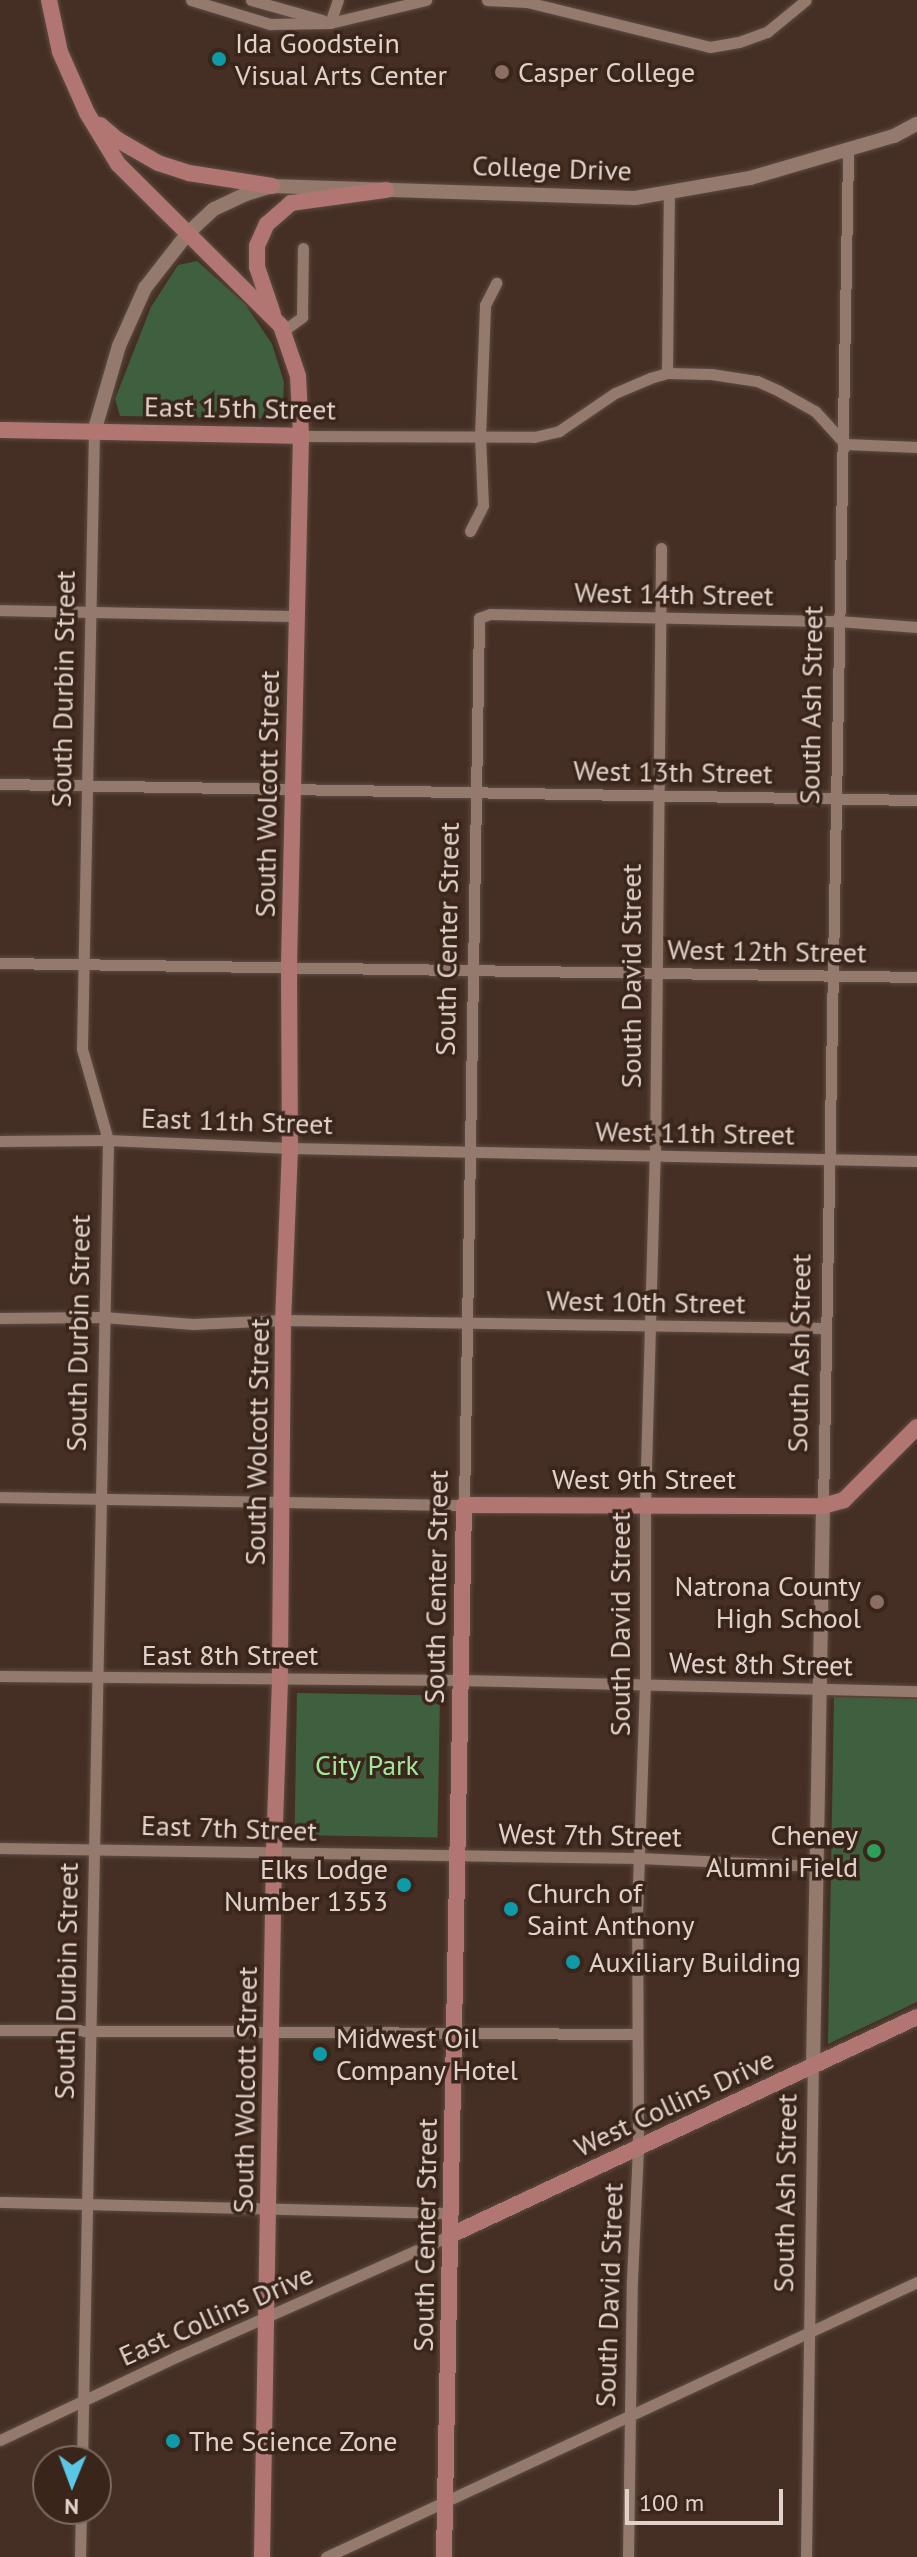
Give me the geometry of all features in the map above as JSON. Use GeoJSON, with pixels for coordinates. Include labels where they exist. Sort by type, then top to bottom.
{"type":"FeatureCollection","features":[{"type":"Feature","properties":{"kind":"main road","name":"South Wolcott Street"},"geometry":{"type":"LineString","coordinates":[[49,0],[60,52],[87,113],[118,164],[279,325],[298,376],[301,436],[289,966],[290,1148],[283,1320],[280,1680],[274,1854],[262,2557]]}},
{"type":"Feature","properties":{"kind":"main road"},"geometry":{"type":"LineString","coordinates":[[87,113],[118,140],[158,163],[189,173],[272,186]]}},
{"type":"Feature","properties":{"kind":"main road"},"geometry":{"type":"LineString","coordinates":[[279,325],[257,267],[257,246],[267,224],[291,203],[386,190]]}},
{"type":"Feature","properties":{"kind":"main road","name":"East 15th Street"},"geometry":{"type":"LineString","coordinates":[[0,430],[301,436]]}},
{"type":"Feature","properties":{"kind":"main road"},"geometry":{"type":"LineString","coordinates":[[823,1506],[844,1500],[917,1427]]}},
{"type":"Feature","properties":{"kind":"main road","name":"West 9th Street"},"geometry":{"type":"LineString","coordinates":[[464,1505],[823,1506]]}},
{"type":"Feature","properties":{"kind":"main road","name":"South Center Street"},"geometry":{"type":"LineString","coordinates":[[444,2557],[464,1505]]}},
{"type":"Feature","properties":{"kind":"main road","name":"West Collins Drive"},"geometry":{"type":"LineString","coordinates":[[451,2235],[917,2017]]}},
{"type":"Feature","properties":{"kind":"street"},"geometry":{"type":"LineString","coordinates":[[191,0],[270,24],[330,23],[426,0]]}},
{"type":"Feature","properties":{"kind":"street"},"geometry":{"type":"LineString","coordinates":[[251,0],[330,23]]}},
{"type":"Feature","properties":{"kind":"street"},"geometry":{"type":"LineString","coordinates":[[330,23],[338,0]]}},
{"type":"Feature","properties":{"kind":"street"},"geometry":{"type":"LineString","coordinates":[[487,0],[527,2],[710,47],[739,42],[767,32],[806,0]]}},
{"type":"Feature","properties":{"kind":"street","name":"College Drive"},"geometry":{"type":"LineString","coordinates":[[188,233],[214,209],[272,186],[635,198],[750,178],[894,136],[917,124]]}},
{"type":"Feature","properties":{"kind":"street","name":"South Ash Street"},"geometry":{"type":"LineString","coordinates":[[806,2557],[831,977],[845,444],[848,150]]}},
{"type":"Feature","properties":{"kind":"street"},"geometry":{"type":"LineString","coordinates":[[669,194],[667,373],[711,374],[757,381],[815,411],[845,444],[917,447]]}},
{"type":"Feature","properties":{"kind":"street","name":"South Durbin Street"},"geometry":{"type":"LineString","coordinates":[[82,2445],[93,2030],[93,1849],[108,1140],[82,1049],[94,432],[119,346],[145,288],[188,233]]}},
{"type":"Feature","properties":{"kind":"street"},"geometry":{"type":"LineString","coordinates":[[279,325],[302,317],[303,248]]}},
{"type":"Feature","properties":{"kind":"street"},"geometry":{"type":"LineString","coordinates":[[470,531],[483,505],[480,437],[485,305],[496,283]]}},
{"type":"Feature","properties":{"kind":"street","name":"East 15th Street"},"geometry":{"type":"LineString","coordinates":[[301,436],[534,437],[559,431],[615,393],[667,373]]}},
{"type":"Feature","properties":{"kind":"street","name":"South David Street"},"geometry":{"type":"LineString","coordinates":[[628,2557],[629,2415],[638,2149],[635,2034],[645,1686],[645,1504],[655,1156],[654,973],[661,548]]}},
{"type":"Feature","properties":{"kind":"street"},"geometry":{"type":"LineString","coordinates":[[0,610],[298,616]]}},
{"type":"Feature","properties":{"kind":"street","name":"West 14th Street"},"geometry":{"type":"LineString","coordinates":[[479,618],[490,614],[838,621],[917,627]]}},
{"type":"Feature","properties":{"kind":"street","name":"South Center Street"},"geometry":{"type":"LineString","coordinates":[[464,1505],[479,618]]}},
{"type":"Feature","properties":{"kind":"street","name":"West 13th Street"},"geometry":{"type":"LineString","coordinates":[[0,784],[917,800]]}},
{"type":"Feature","properties":{"kind":"street","name":"West 12th Street"},"geometry":{"type":"LineString","coordinates":[[0,963],[917,977]]}},
{"type":"Feature","properties":{"kind":"street","name":"East 11th Street"},"geometry":{"type":"LineString","coordinates":[[0,1141],[108,1140],[290,1148],[472,1151]]}},
{"type":"Feature","properties":{"kind":"street","name":"West 11th Street"},"geometry":{"type":"LineString","coordinates":[[472,1151],[917,1161]]}},
{"type":"Feature","properties":{"kind":"street","name":"West 10th Street"},"geometry":{"type":"LineString","coordinates":[[0,1318],[103,1317],[193,1324],[283,1320],[825,1328]]}},
{"type":"Feature","properties":{"kind":"street"},"geometry":{"type":"LineString","coordinates":[[0,1497],[464,1505]]}},
{"type":"Feature","properties":{"kind":"street","name":"East 8th Street"},"geometry":{"type":"LineString","coordinates":[[0,1676],[460,1680]]}},
{"type":"Feature","properties":{"kind":"street","name":"West 8th Street"},"geometry":{"type":"LineString","coordinates":[[460,1680],[917,1691]]}},
{"type":"Feature","properties":{"kind":"street","name":"East 7th Street"},"geometry":{"type":"LineString","coordinates":[[0,1848],[456,1856]]}},
{"type":"Feature","properties":{"kind":"street","name":"West 7th Street"},"geometry":{"type":"LineString","coordinates":[[456,1856],[639,1858],[818,1866]]}},
{"type":"Feature","properties":{"kind":"street"},"geometry":{"type":"LineString","coordinates":[[0,2030],[635,2034]]}},
{"type":"Feature","properties":{"kind":"street"},"geometry":{"type":"LineString","coordinates":[[0,2202],[269,2206],[451,2213]]}},
{"type":"Feature","properties":{"kind":"street","name":"East Collins Drive"},"geometry":{"type":"LineString","coordinates":[[0,2440],[178,2356],[266,2320],[451,2235]]}},
{"type":"Feature","properties":{"kind":"street"},"geometry":{"type":"LineString","coordinates":[[326,2557],[917,2282]]}},
{"type":"Feature","properties":{"kind":"street"},"geometry":{"type":"LineString","coordinates":[[80,2557],[81,2525]]}},
{"type":"Feature","properties":{"kind":"green space"},"geometry":{"type":"Polygon","coordinates":[[[197,261],[245,304],[272,344],[284,382],[282,419],[120,416],[115,399],[151,307],[178,265],[197,261]]]}},
{"type":"Feature","properties":{"kind":"green space","name":"City Park"},"geometry":{"type":"Polygon","coordinates":[[[297,1693],[440,1695],[437,1837],[295,1835],[297,1693]]]}},
{"type":"Feature","properties":{"kind":"green space","name":"Cheney Alumni Field"},"geometry":{"type":"Polygon","coordinates":[[[834,1697],[917,1699],[917,2002],[828,2044],[834,1697]]]}},
{"type":"Feature","properties":{"kind":"place","name":"Ida Goodstein Visual Arts Center"},"geometry":{"type":"Point","coordinates":[219,59]}},
{"type":"Feature","properties":{"kind":"place","name":"Casper College"},"geometry":{"type":"Point","coordinates":[502,72]}},
{"type":"Feature","properties":{"kind":"place","name":"Natrona County High School"},"geometry":{"type":"Point","coordinates":[877,1602]}},
{"type":"Feature","properties":{"kind":"place","name":"Cheney Alumni Field"},"geometry":{"type":"Point","coordinates":[874,1851]}},
{"type":"Feature","properties":{"kind":"place","name":"Elks Lodge Number 1353"},"geometry":{"type":"Point","coordinates":[404,1885]}},
{"type":"Feature","properties":{"kind":"place","name":"Church of Saint Anthony"},"geometry":{"type":"Point","coordinates":[511,1909]}},
{"type":"Feature","properties":{"kind":"place","name":"Auxiliary Building"},"geometry":{"type":"Point","coordinates":[573,1962]}},
{"type":"Feature","properties":{"kind":"place","name":"Midwest Oil Company Hotel"},"geometry":{"type":"Point","coordinates":[320,2054]}},
{"type":"Feature","properties":{"kind":"place","name":"The Science Zone"},"geometry":{"type":"Point","coordinates":[173,2441]}}]}
